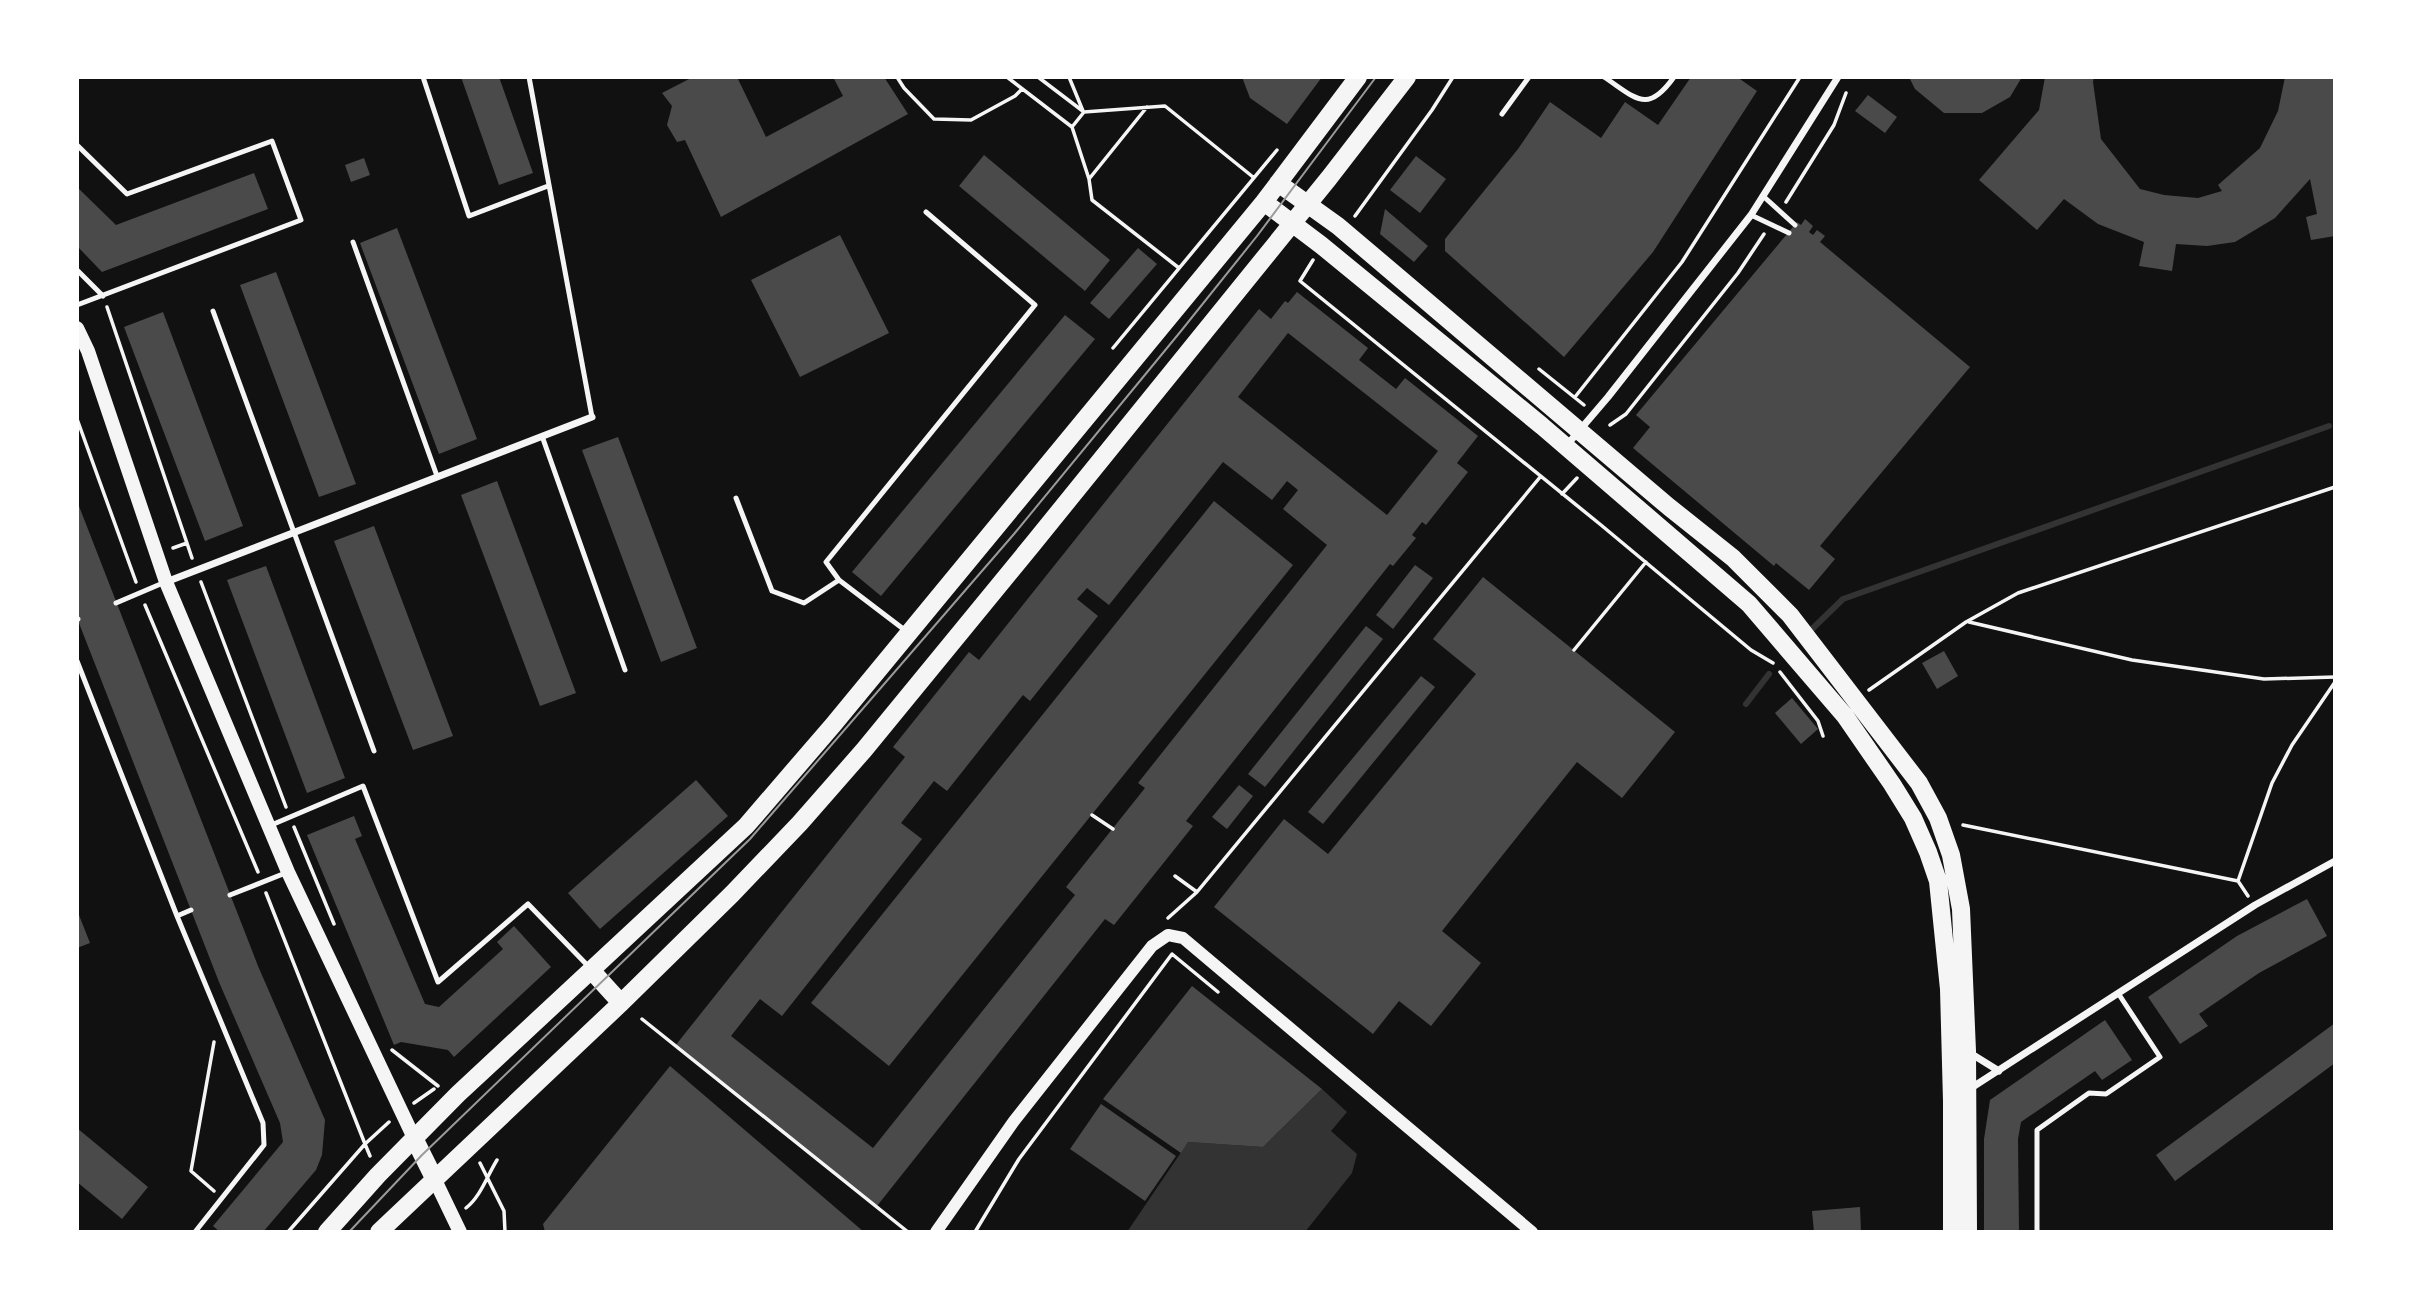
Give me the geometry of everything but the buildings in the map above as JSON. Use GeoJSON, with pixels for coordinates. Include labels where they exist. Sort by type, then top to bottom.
{"type":"FeatureCollection","features":[{"type":"Feature","properties":{"kind":"main road"},"geometry":{"type":"LineString","coordinates":[[327,1232],[414,1138],[746,826],[833,725],[1264,202],[1358,77]]}},
{"type":"Feature","properties":{"kind":"main road"},"geometry":{"type":"LineString","coordinates":[[379,1232],[621,1003],[800,823],[864,750],[1292,223],[1407,77]]}},
{"type":"Feature","properties":{"kind":"main road"},"geometry":{"type":"LineString","coordinates":[[1278,183],[1361,245],[1733,558],[1777,601],[1857,700],[1919,783],[1938,818],[1951,855],[1961,909],[1967,1051],[1960,1096],[1952,1232]]}},
{"type":"Feature","properties":{"kind":"main road"},"geometry":{"type":"LineString","coordinates":[[1264,202],[1321,245],[1566,447],[1757,613],[1845,716],[1892,784],[1913,818],[1938,881],[1960,1096],[1968,1232]]}},
{"type":"Feature","properties":{"kind":"main road"},"geometry":{"type":"LineString","coordinates":[[77,328],[88,351],[166,582],[288,872],[456,1225]]}},
{"type":"Feature","properties":{"kind":"main road"},"geometry":{"type":"LineString","coordinates":[[591,970],[621,1003]]}},
{"type":"Feature","properties":{"kind":"street"},"geometry":{"type":"LineString","coordinates":[[1566,447],[1751,215],[1838,77]]}},
{"type":"Feature","properties":{"kind":"street"},"geometry":{"type":"LineString","coordinates":[[166,582],[592,417]]}},
{"type":"Feature","properties":{"kind":"street"},"geometry":{"type":"LineString","coordinates":[[1960,1096],[2255,905],[2335,861]]}},
{"type":"Feature","properties":{"kind":"street"},"geometry":{"type":"LineString","coordinates":[[936,1232],[1014,1121],[1152,946],[1168,935],[1183,938],[1532,1232]]}},
{"type":"Feature","properties":{"kind":"street"},"geometry":{"type":"LineString","coordinates":[[1967,1051],[1999,1071]]}},
{"type":"Feature","properties":{"kind":"lane"},"geometry":{"type":"LineString","coordinates":[[423,77],[469,216],[548,186]]}},
{"type":"Feature","properties":{"kind":"lane"},"geometry":{"type":"LineString","coordinates":[[529,77],[592,417]]}},
{"type":"Feature","properties":{"kind":"lane"},"geometry":{"type":"LineString","coordinates":[[1502,114],[1529,77]]}},
{"type":"Feature","properties":{"kind":"lane"},"geometry":{"type":"LineString","coordinates":[[1604,77],[1635,97],[1645,100],[1655,99],[1663,93],[1674,77]]}},
{"type":"Feature","properties":{"kind":"lane"},"geometry":{"type":"LineString","coordinates":[[77,145],[127,194],[272,141],[301,220],[77,305]]}},
{"type":"Feature","properties":{"kind":"lane"},"geometry":{"type":"LineString","coordinates":[[1763,196],[1795,225]]}},
{"type":"Feature","properties":{"kind":"lane"},"geometry":{"type":"LineString","coordinates":[[908,633],[839,580],[826,562],[1035,305],[926,212]]}},
{"type":"Feature","properties":{"kind":"lane"},"geometry":{"type":"LineString","coordinates":[[1751,215],[1788,233]]}},
{"type":"Feature","properties":{"kind":"lane"},"geometry":{"type":"LineString","coordinates":[[353,242],[437,476]]}},
{"type":"Feature","properties":{"kind":"lane"},"geometry":{"type":"LineString","coordinates":[[77,270],[103,296]]}},
{"type":"Feature","properties":{"kind":"lane"},"geometry":{"type":"LineString","coordinates":[[213,311],[374,751]]}},
{"type":"Feature","properties":{"kind":"lane"},"geometry":{"type":"LineString","coordinates":[[542,436],[625,670]]}},
{"type":"Feature","properties":{"kind":"lane"},"geometry":{"type":"LineString","coordinates":[[736,498],[772,591],[804,603],[839,580]]}},
{"type":"Feature","properties":{"kind":"lane"},"geometry":{"type":"LineString","coordinates":[[116,603],[166,582]]}},
{"type":"Feature","properties":{"kind":"lane"},"geometry":{"type":"LineString","coordinates":[[77,661],[177,916],[263,1123],[264,1145],[195,1232]]}},
{"type":"Feature","properties":{"kind":"lane"},"geometry":{"type":"LineString","coordinates":[[269,827],[363,786],[438,982],[528,904],[591,970]]}},
{"type":"Feature","properties":{"kind":"lane"},"geometry":{"type":"LineString","coordinates":[[230,895],[288,872]]}},
{"type":"Feature","properties":{"kind":"lane"},"geometry":{"type":"LineString","coordinates":[[177,916],[191,910]]}},
{"type":"Feature","properties":{"kind":"lane"},"geometry":{"type":"LineString","coordinates":[[2037,1232],[2037,1130],[2090,1093],[2106,1094],[2160,1057],[2118,993]]}},
{"type":"Feature","properties":{"kind":"path"},"geometry":{"type":"LineString","coordinates":[[897,77],[934,119],[971,120],[1015,96],[1022,89]]}},
{"type":"Feature","properties":{"kind":"path"},"geometry":{"type":"LineString","coordinates":[[1007,77],[1072,127],[1089,179],[1092,200],[1179,268]]}},
{"type":"Feature","properties":{"kind":"path"},"geometry":{"type":"LineString","coordinates":[[1038,77],[1084,112],[1165,106],[1254,177]]}},
{"type":"Feature","properties":{"kind":"path"},"geometry":{"type":"LineString","coordinates":[[1069,77],[1084,112]]}},
{"type":"Feature","properties":{"kind":"path"},"geometry":{"type":"LineString","coordinates":[[1362,223],[1354,215],[1360,212],[1453,77]]}},
{"type":"Feature","properties":{"kind":"path"},"geometry":{"type":"LineString","coordinates":[[1575,397],[1682,262],[1800,77]]}},
{"type":"Feature","properties":{"kind":"path"},"geometry":{"type":"LineString","coordinates":[[1780,212],[1835,125],[1850,82]]}},
{"type":"Feature","properties":{"kind":"path"},"geometry":{"type":"LineString","coordinates":[[1089,179],[1147,107]]}},
{"type":"Feature","properties":{"kind":"path"},"geometry":{"type":"LineString","coordinates":[[1072,127],[1084,112]]}},
{"type":"Feature","properties":{"kind":"path"},"geometry":{"type":"LineString","coordinates":[[1113,348],[1279,147]]}},
{"type":"Feature","properties":{"kind":"path"},"geometry":{"type":"LineString","coordinates":[[1610,425],[1626,414],[1738,273],[1771,224]]}},
{"type":"Feature","properties":{"kind":"path"},"geometry":{"type":"LineString","coordinates":[[1300,281],[1751,650],[1772,663],[1818,721],[1823,736]]}},
{"type":"Feature","properties":{"kind":"path"},"geometry":{"type":"LineString","coordinates":[[103,296],[197,570],[289,818],[337,930]]}},
{"type":"Feature","properties":{"kind":"path"},"geometry":{"type":"LineString","coordinates":[[1529,361],[1610,425]]}},
{"type":"Feature","properties":{"kind":"path"},"geometry":{"type":"LineString","coordinates":[[77,419],[140,593],[262,883],[365,1144],[288,1232]]}},
{"type":"Feature","properties":{"kind":"path"},"geometry":{"type":"LineString","coordinates":[[1610,425],[1610,432]]}},
{"type":"Feature","properties":{"kind":"path"},"geometry":{"type":"LineString","coordinates":[[1197,974],[1172,954],[1165,921],[1197,892],[1541,476]]}},
{"type":"Feature","properties":{"kind":"path"},"geometry":{"type":"LineString","coordinates":[[1867,691],[1966,622],[2018,593],[2335,487]]}},
{"type":"Feature","properties":{"kind":"path"},"geometry":{"type":"LineString","coordinates":[[1574,650],[1646,562]]}},
{"type":"Feature","properties":{"kind":"path"},"geometry":{"type":"LineString","coordinates":[[1966,622],[2132,660],[2264,679],[2335,680]]}},
{"type":"Feature","properties":{"kind":"path"},"geometry":{"type":"LineString","coordinates":[[2238,881],[2272,783],[2292,745],[2335,680]]}},
{"type":"Feature","properties":{"kind":"path"},"geometry":{"type":"LineString","coordinates":[[1092,815],[1113,829]]}},
{"type":"Feature","properties":{"kind":"path"},"geometry":{"type":"LineString","coordinates":[[1963,825],[2238,881],[2255,905]]}},
{"type":"Feature","properties":{"kind":"path"},"geometry":{"type":"LineString","coordinates":[[1175,876],[1197,892]]}},
{"type":"Feature","properties":{"kind":"path"},"geometry":{"type":"LineString","coordinates":[[975,1232],[1019,1159],[1172,954]]}},
{"type":"Feature","properties":{"kind":"path"},"geometry":{"type":"LineString","coordinates":[[219,1016],[191,1171],[223,1198]]}},
{"type":"Feature","properties":{"kind":"path"},"geometry":{"type":"LineString","coordinates":[[642,1019],[908,1232]]}},
{"type":"Feature","properties":{"kind":"path"},"geometry":{"type":"LineString","coordinates":[[391,1049],[437,1087]]}},
{"type":"Feature","properties":{"kind":"path"},"geometry":{"type":"LineString","coordinates":[[456,1225],[475,1201],[497,1160]]}},
{"type":"Feature","properties":{"kind":"path"},"geometry":{"type":"LineString","coordinates":[[486,1177],[504,1211],[505,1232]]}},
{"type":"Feature","properties":{"kind":"path"},"geometry":{"type":"LineString","coordinates":[[896,1232],[901,1226]]}},
{"type":"Feature","properties":{"kind":"shaded area"},"geometry":{"type":"Polygon","coordinates":[[[1322,1089],[1347,1112],[1331,1131],[1357,1154],[1352,1173],[1305,1232],[1127,1232],[1188,1142],[1263,1147],[1322,1089]]]}},
{"type":"Feature","properties":{"kind":"waterway"},"geometry":{"type":"LineString","coordinates":[[1809,632],[1843,599],[2329,426]]}},
{"type":"Feature","properties":{"kind":"waterway"},"geometry":{"type":"LineString","coordinates":[[1746,704],[1769,674]]}},
{"type":"Feature","properties":{"kind":"tram line"},"geometry":{"type":"LineString","coordinates":[[349,1232],[422,1155],[750,839],[1014,534],[1181,331],[1257,236],[1376,77]]}}]}
